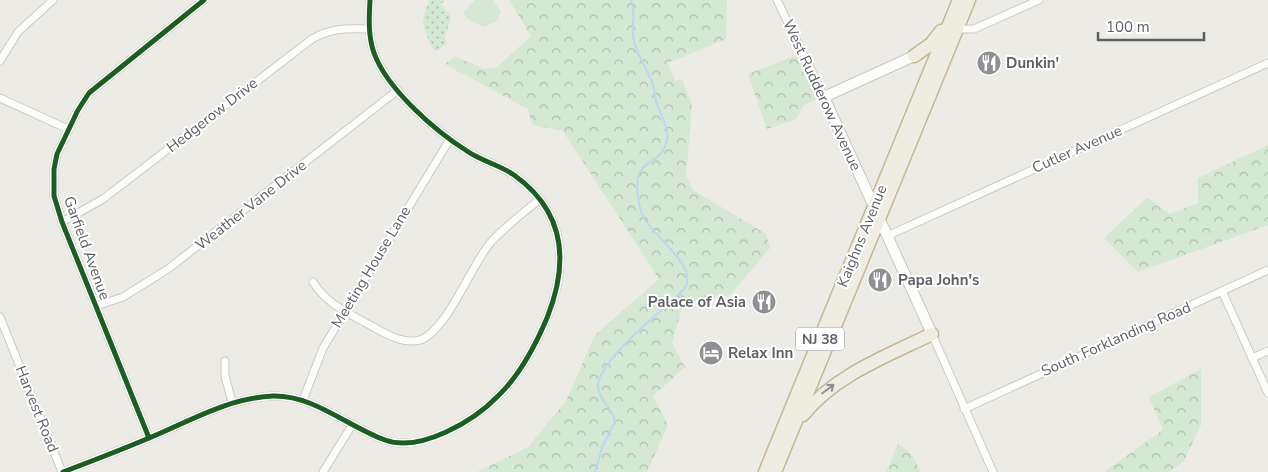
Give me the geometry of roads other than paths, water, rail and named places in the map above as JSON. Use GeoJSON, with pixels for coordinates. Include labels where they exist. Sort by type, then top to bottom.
{"type":"FeatureCollection","features":[{"type":"Feature","properties":{"kind":"highway","name":"Kaighns Avenue"},"geometry":{"type":"LineString","coordinates":[[775,472],[958,29],[962,0]]}},
{"type":"Feature","properties":{"kind":"highway","name":"Kaighns Avenue"},"geometry":{"type":"LineString","coordinates":[[765,472],[962,0]]}},
{"type":"Feature","properties":{"kind":"highway"},"geometry":{"type":"LineString","coordinates":[[914,56],[935,40],[962,0]]}},
{"type":"Feature","properties":{"kind":"highway"},"geometry":{"type":"LineString","coordinates":[[795,425],[828,388],[932,334]]}},
{"type":"Feature","properties":{"kind":"street"},"geometry":{"type":"LineString","coordinates":[[0,61],[18,32],[53,0]]}},
{"type":"Feature","properties":{"kind":"street","name":"Garfield Avenue"},"geometry":{"type":"LineString","coordinates":[[149,438],[62,222],[54,196],[54,169],[57,154],[68,129],[88,93],[204,0]]}},
{"type":"Feature","properties":{"kind":"street"},"geometry":{"type":"LineString","coordinates":[[63,472],[232,402],[276,396],[303,400],[387,441],[410,444],[436,437],[473,416],[498,396],[521,365],[543,326],[553,302],[560,260],[559,233],[549,210],[530,188],[512,174],[468,152],[434,127],[398,90],[382,70],[374,52],[369,29],[370,0]]}},
{"type":"Feature","properties":{"kind":"street","name":"West Rudderow Avenue"},"geometry":{"type":"LineString","coordinates":[[777,0],[824,97],[994,472]]}},
{"type":"Feature","properties":{"kind":"street"},"geometry":{"type":"LineString","coordinates":[[958,29],[974,29],[1039,0]]}},
{"type":"Feature","properties":{"kind":"street","name":"Hedgerow Drive"},"geometry":{"type":"LineString","coordinates":[[62,222],[103,199],[312,39],[325,31],[341,28],[369,29]]}},
{"type":"Feature","properties":{"kind":"street"},"geometry":{"type":"LineString","coordinates":[[824,97],[914,56]]}},
{"type":"Feature","properties":{"kind":"street","name":"Cutler Avenue"},"geometry":{"type":"LineString","coordinates":[[887,236],[1268,63]]}},
{"type":"Feature","properties":{"kind":"street","name":"Weather Vane Drive"},"geometry":{"type":"LineString","coordinates":[[96,306],[122,297],[168,269],[398,90]]}},
{"type":"Feature","properties":{"kind":"street"},"geometry":{"type":"LineString","coordinates":[[0,98],[68,129]]}},
{"type":"Feature","properties":{"kind":"street","name":"Meeting House Lane"},"geometry":{"type":"LineString","coordinates":[[303,400],[323,348],[450,138]]}},
{"type":"Feature","properties":{"kind":"street"},"geometry":{"type":"LineString","coordinates":[[313,282],[320,294],[345,312],[402,340],[421,340],[432,333],[445,317],[490,244],[510,224],[540,200]]}},
{"type":"Feature","properties":{"kind":"street","name":"South Forklanding Road"},"geometry":{"type":"LineString","coordinates":[[964,409],[1268,270]]}},
{"type":"Feature","properties":{"kind":"street"},"geometry":{"type":"LineString","coordinates":[[1222,291],[1268,392]]}},
{"type":"Feature","properties":{"kind":"street","name":"Harvest Road"},"geometry":{"type":"LineString","coordinates":[[0,317],[63,472]]}},
{"type":"Feature","properties":{"kind":"street"},"geometry":{"type":"LineString","coordinates":[[1252,358],[1268,351]]}},
{"type":"Feature","properties":{"kind":"street"},"geometry":{"type":"LineString","coordinates":[[225,361],[225,376],[232,402]]}},
{"type":"Feature","properties":{"kind":"street"},"geometry":{"type":"LineString","coordinates":[[323,472],[352,425]]}},
{"type":"Feature","properties":{"kind":"waterway"},"geometry":{"type":"LineString","coordinates":[[595,472],[603,445],[615,422],[612,412],[600,395],[598,385],[601,375],[628,341],[680,294],[687,283],[687,274],[683,264],[644,218],[640,208],[637,190],[638,178],[641,170],[664,150],[667,135],[666,126],[656,101],[654,87],[635,46],[631,0]]}},
{"type":"Feature","properties":{"kind":"place","name":"Dunkin'"},"geometry":{"type":"Point","coordinates":[989,63]}},
{"type":"Feature","properties":{"kind":"place","name":"Papa John's"},"geometry":{"type":"Point","coordinates":[880,280]}},
{"type":"Feature","properties":{"kind":"place","name":"Palace of Asia"},"geometry":{"type":"Point","coordinates":[764,302]}},
{"type":"Feature","properties":{"kind":"place","name":"Relax Inn"},"geometry":{"type":"Point","coordinates":[711,353]}}]}
